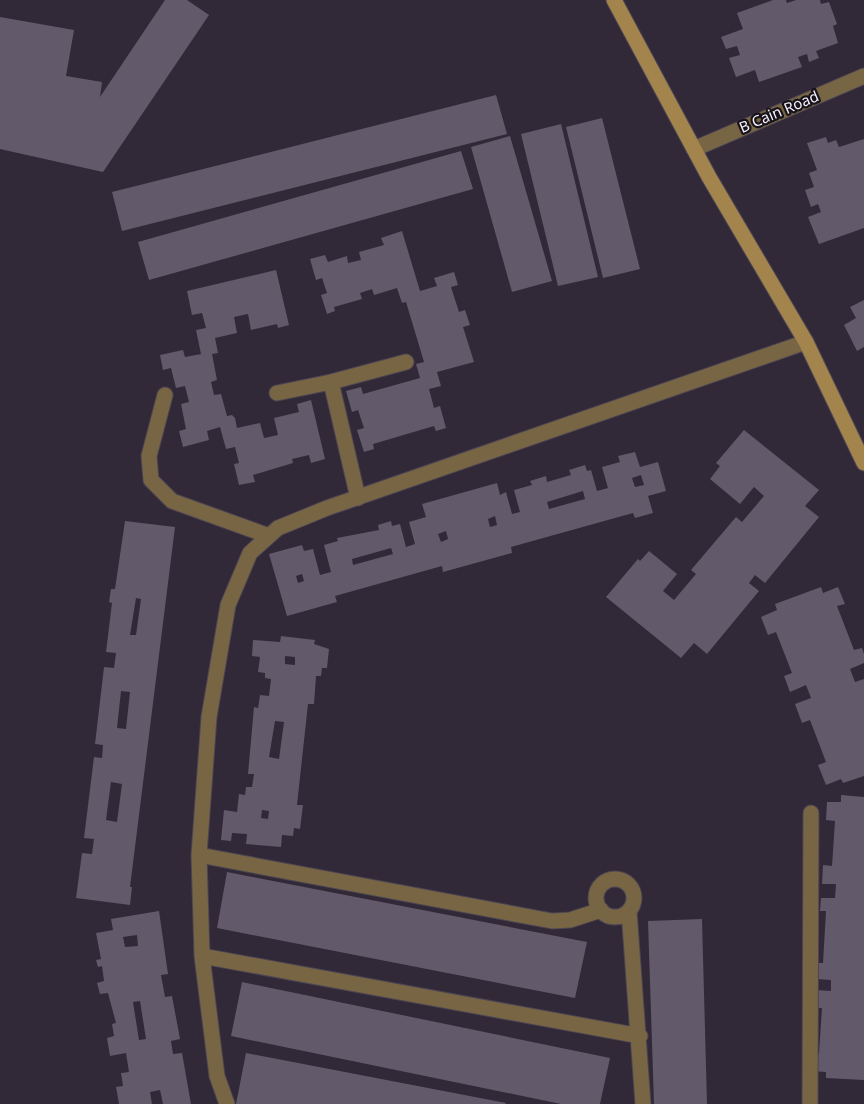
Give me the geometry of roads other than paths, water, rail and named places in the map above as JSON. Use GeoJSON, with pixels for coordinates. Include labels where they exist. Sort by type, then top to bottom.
{"type":"FeatureCollection","features":[{"type":"Feature","properties":{"kind":"street"},"geometry":{"type":"LineString","coordinates":[[614,0],[694,149],[806,342],[864,463]]}},
{"type":"Feature","properties":{"kind":"street","name":"B Cain Road"},"geometry":{"type":"LineString","coordinates":[[694,149],[864,76]]}},
{"type":"Feature","properties":{"kind":"street"},"geometry":{"type":"LineString","coordinates":[[227,1104],[217,1076],[202,956],[199,855],[209,717],[228,605],[249,553],[278,528],[806,342]]}},
{"type":"Feature","properties":{"kind":"street"},"geometry":{"type":"LineString","coordinates":[[277,393],[406,362]]}},
{"type":"Feature","properties":{"kind":"street"},"geometry":{"type":"LineString","coordinates":[[330,382],[358,498]]}},
{"type":"Feature","properties":{"kind":"street"},"geometry":{"type":"LineString","coordinates":[[165,395],[149,456],[151,480],[172,501],[269,536]]}},
{"type":"Feature","properties":{"kind":"street"},"geometry":{"type":"LineString","coordinates":[[810,1104],[811,813]]}},
{"type":"Feature","properties":{"kind":"street"},"geometry":{"type":"LineString","coordinates":[[199,855],[552,921],[570,920],[601,910]]}},
{"type":"Feature","properties":{"kind":"street"},"geometry":{"type":"LineString","coordinates":[[629,911],[611,917],[601,910],[596,898],[600,887],[616,879],[627,884],[634,894],[629,911],[640,1036],[643,1104]]}},
{"type":"Feature","properties":{"kind":"street"},"geometry":{"type":"LineString","coordinates":[[202,956],[640,1036]]}}]}
